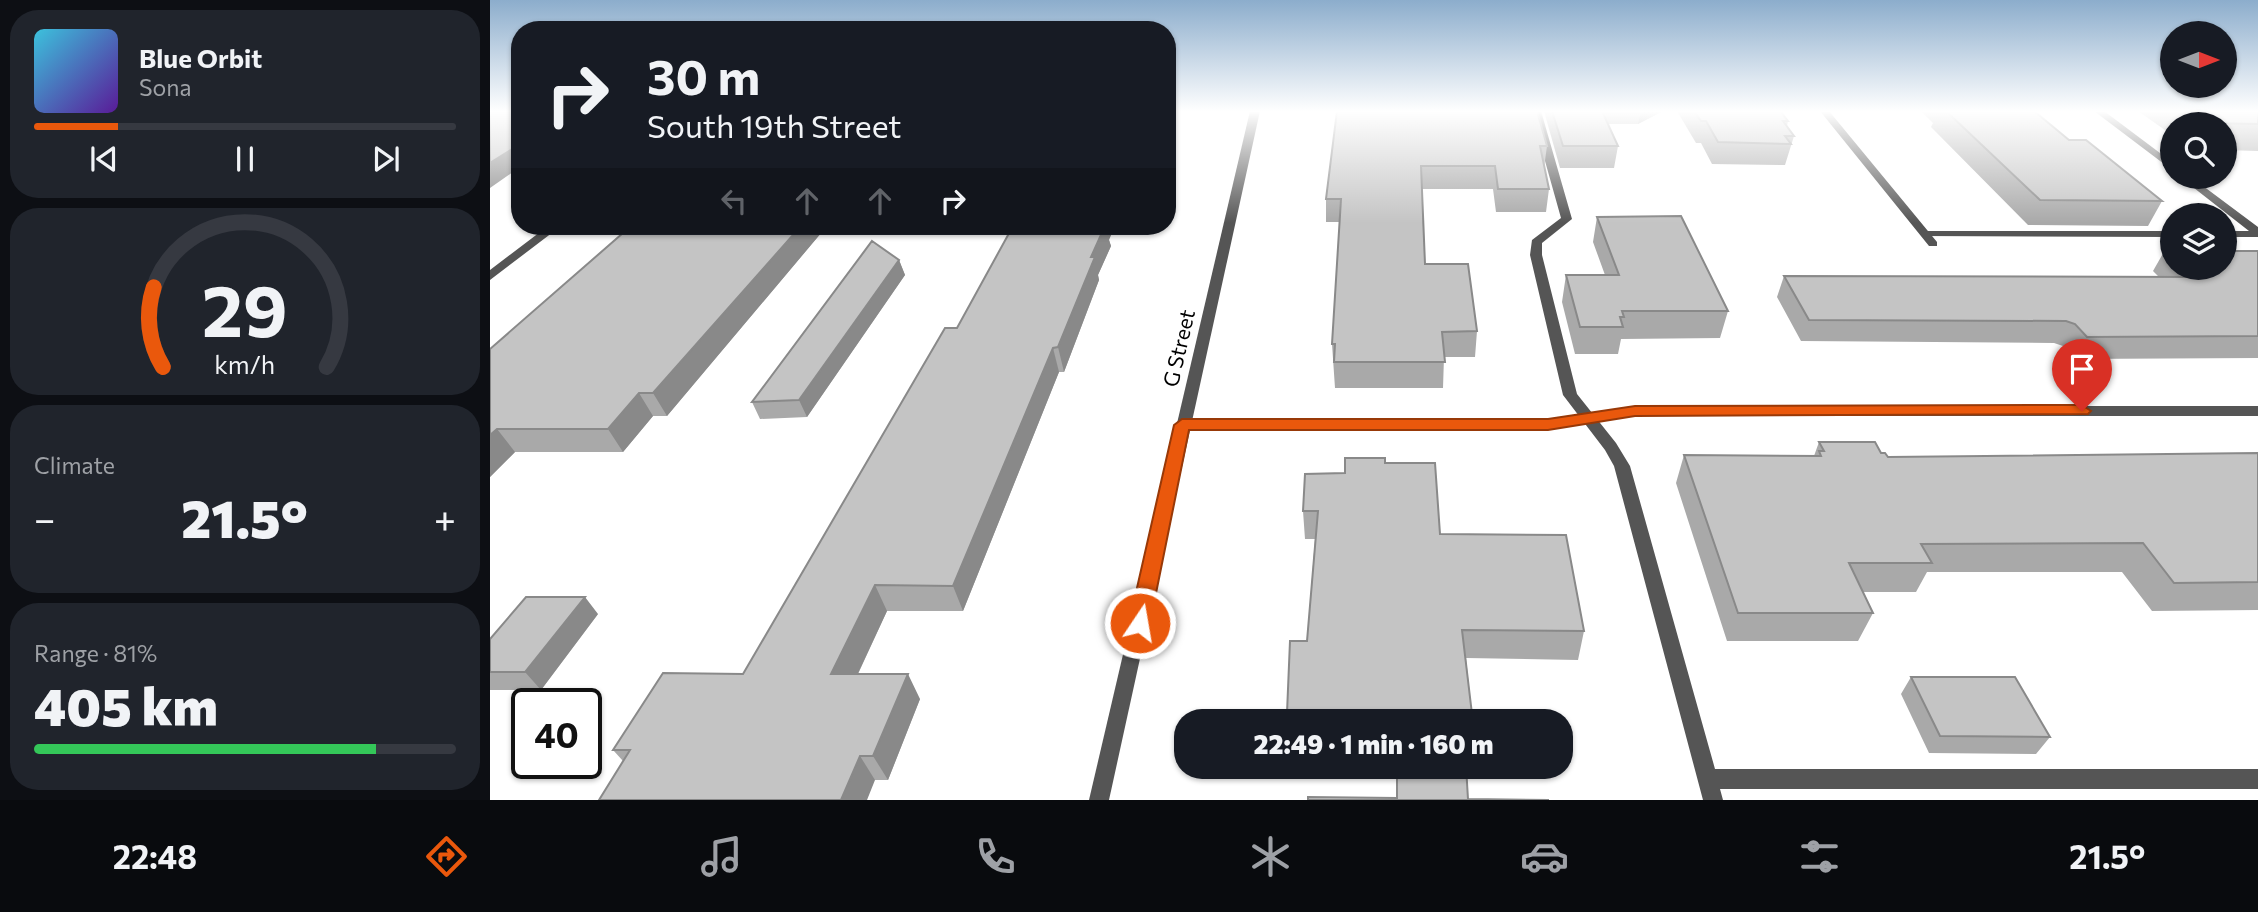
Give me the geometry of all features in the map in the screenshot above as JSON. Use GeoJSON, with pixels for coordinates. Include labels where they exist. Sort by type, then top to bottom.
{"type":"FeatureCollection","features":[{"type":"Feature","properties":{"kind":"street","name":"G Street"},"geometry":{"type":"LineString","coordinates":[[1099,800],[1246,148]]}},
{"type":"Feature","properties":{"kind":"street"},"geometry":{"type":"LineString","coordinates":[[1547,148],[1567,219],[1536,242],[1536,255],[1570,395],[1611,447],[1622,466],[1713,800]]}},
{"type":"Feature","properties":{"kind":"street"},"geometry":{"type":"LineString","coordinates":[[1855,148],[1929,239],[2160,234]]}},
{"type":"Feature","properties":{"kind":"street"},"geometry":{"type":"LineString","coordinates":[[2201,189],[2258,233]]}},
{"type":"Feature","properties":{"kind":"street"},"geometry":{"type":"LineString","coordinates":[[2237,234],[2258,233]]}},
{"type":"Feature","properties":{"kind":"street"},"geometry":{"type":"LineString","coordinates":[[490,276],[543,235]]}},
{"type":"Feature","properties":{"kind":"street"},"geometry":{"type":"LineString","coordinates":[[1182,425],[1548,425],[1635,411],[2258,411]]}},
{"type":"Feature","properties":{"kind":"street"},"geometry":{"type":"LineString","coordinates":[[1707,779],[2258,779]]}},
{"type":"Feature","properties":{"kind":"building"},"geometry":{"type":"Polygon","coordinates":[[[490,148],[511,148],[511,150],[490,163],[490,148]]]}},
{"type":"Feature","properties":{"kind":"building"},"geometry":{"type":"Polygon","coordinates":[[[1332,148],[1540,148],[1549,189],[1498,189],[1495,166],[1421,166],[1425,264],[1468,264],[1477,331],[1442,332],[1445,362],[1334,362],[1335,344],[1332,344],[1341,199],[1326,199],[1332,148]]]}},
{"type":"Feature","properties":{"kind":"building"},"geometry":{"type":"Polygon","coordinates":[[[1985,148],[2096,148],[2162,201],[2040,200],[1985,148]]]}},
{"type":"Feature","properties":{"kind":"building"},"geometry":{"type":"Polygon","coordinates":[[[1681,216],[1728,311],[1622,311],[1624,317],[1620,317],[1623,327],[1580,327],[1566,275],[1619,275],[1597,217],[1681,216]]]}},
{"type":"Feature","properties":{"kind":"building"},"geometry":{"type":"Polygon","coordinates":[[[621,235],[793,235],[653,393],[639,393],[608,429],[497,429],[490,435],[490,349],[621,235]]]}},
{"type":"Feature","properties":{"kind":"building"},"geometry":{"type":"Polygon","coordinates":[[[1008,235],[1101,235],[1091,257],[1095,257],[1058,347],[1053,348],[953,586],[875,585],[831,674],[908,674],[873,756],[860,756],[841,800],[599,800],[630,750],[613,750],[663,673],[743,674],[945,328],[957,328],[1008,235]]]}},
{"type":"Feature","properties":{"kind":"building"},"geometry":{"type":"Polygon","coordinates":[[[872,241],[899,260],[799,400],[752,402],[872,241]]]}},
{"type":"Feature","properties":{"kind":"building"},"geometry":{"type":"Polygon","coordinates":[[[2237,251],[2258,251],[2258,336],[2087,337],[2075,324],[2066,321],[1809,320],[1784,276],[2160,277],[2160,280],[2237,280],[2237,251]]]}},
{"type":"Feature","properties":{"kind":"building"},"geometry":{"type":"Polygon","coordinates":[[[1819,442],[1875,442],[1881,453],[1888,457],[2258,453],[2258,582],[2174,583],[2143,543],[1921,544],[1932,563],[1849,563],[1873,613],[1738,613],[1684,455],[1821,456],[1819,451],[1824,451],[1819,442]]]}},
{"type":"Feature","properties":{"kind":"building"},"geometry":{"type":"Polygon","coordinates":[[[1345,458],[1385,458],[1385,463],[1435,463],[1440,534],[1566,535],[1584,631],[1462,630],[1471,709],[1287,709],[1290,641],[1307,641],[1318,511],[1303,511],[1305,474],[1345,473],[1345,458]]]}},
{"type":"Feature","properties":{"kind":"building"},"geometry":{"type":"Polygon","coordinates":[[[526,597],[585,597],[525,672],[490,672],[490,639],[526,597]]]}},
{"type":"Feature","properties":{"kind":"building"},"geometry":{"type":"Polygon","coordinates":[[[1911,677],[2015,677],[2050,737],[1940,736],[1911,677]]]}},
{"type":"Feature","properties":{"kind":"building"},"geometry":{"type":"Polygon","coordinates":[[[1397,779],[1467,779],[1468,799],[1549,800],[1308,800],[1308,797],[1397,798],[1397,779]]]}},
{"type":"Feature","properties":{"kind":"route"},"geometry":{"type":"LineString","coordinates":[[1140,623],[1182,425],[1548,425],[1635,411],[2082,411]]}}]}
